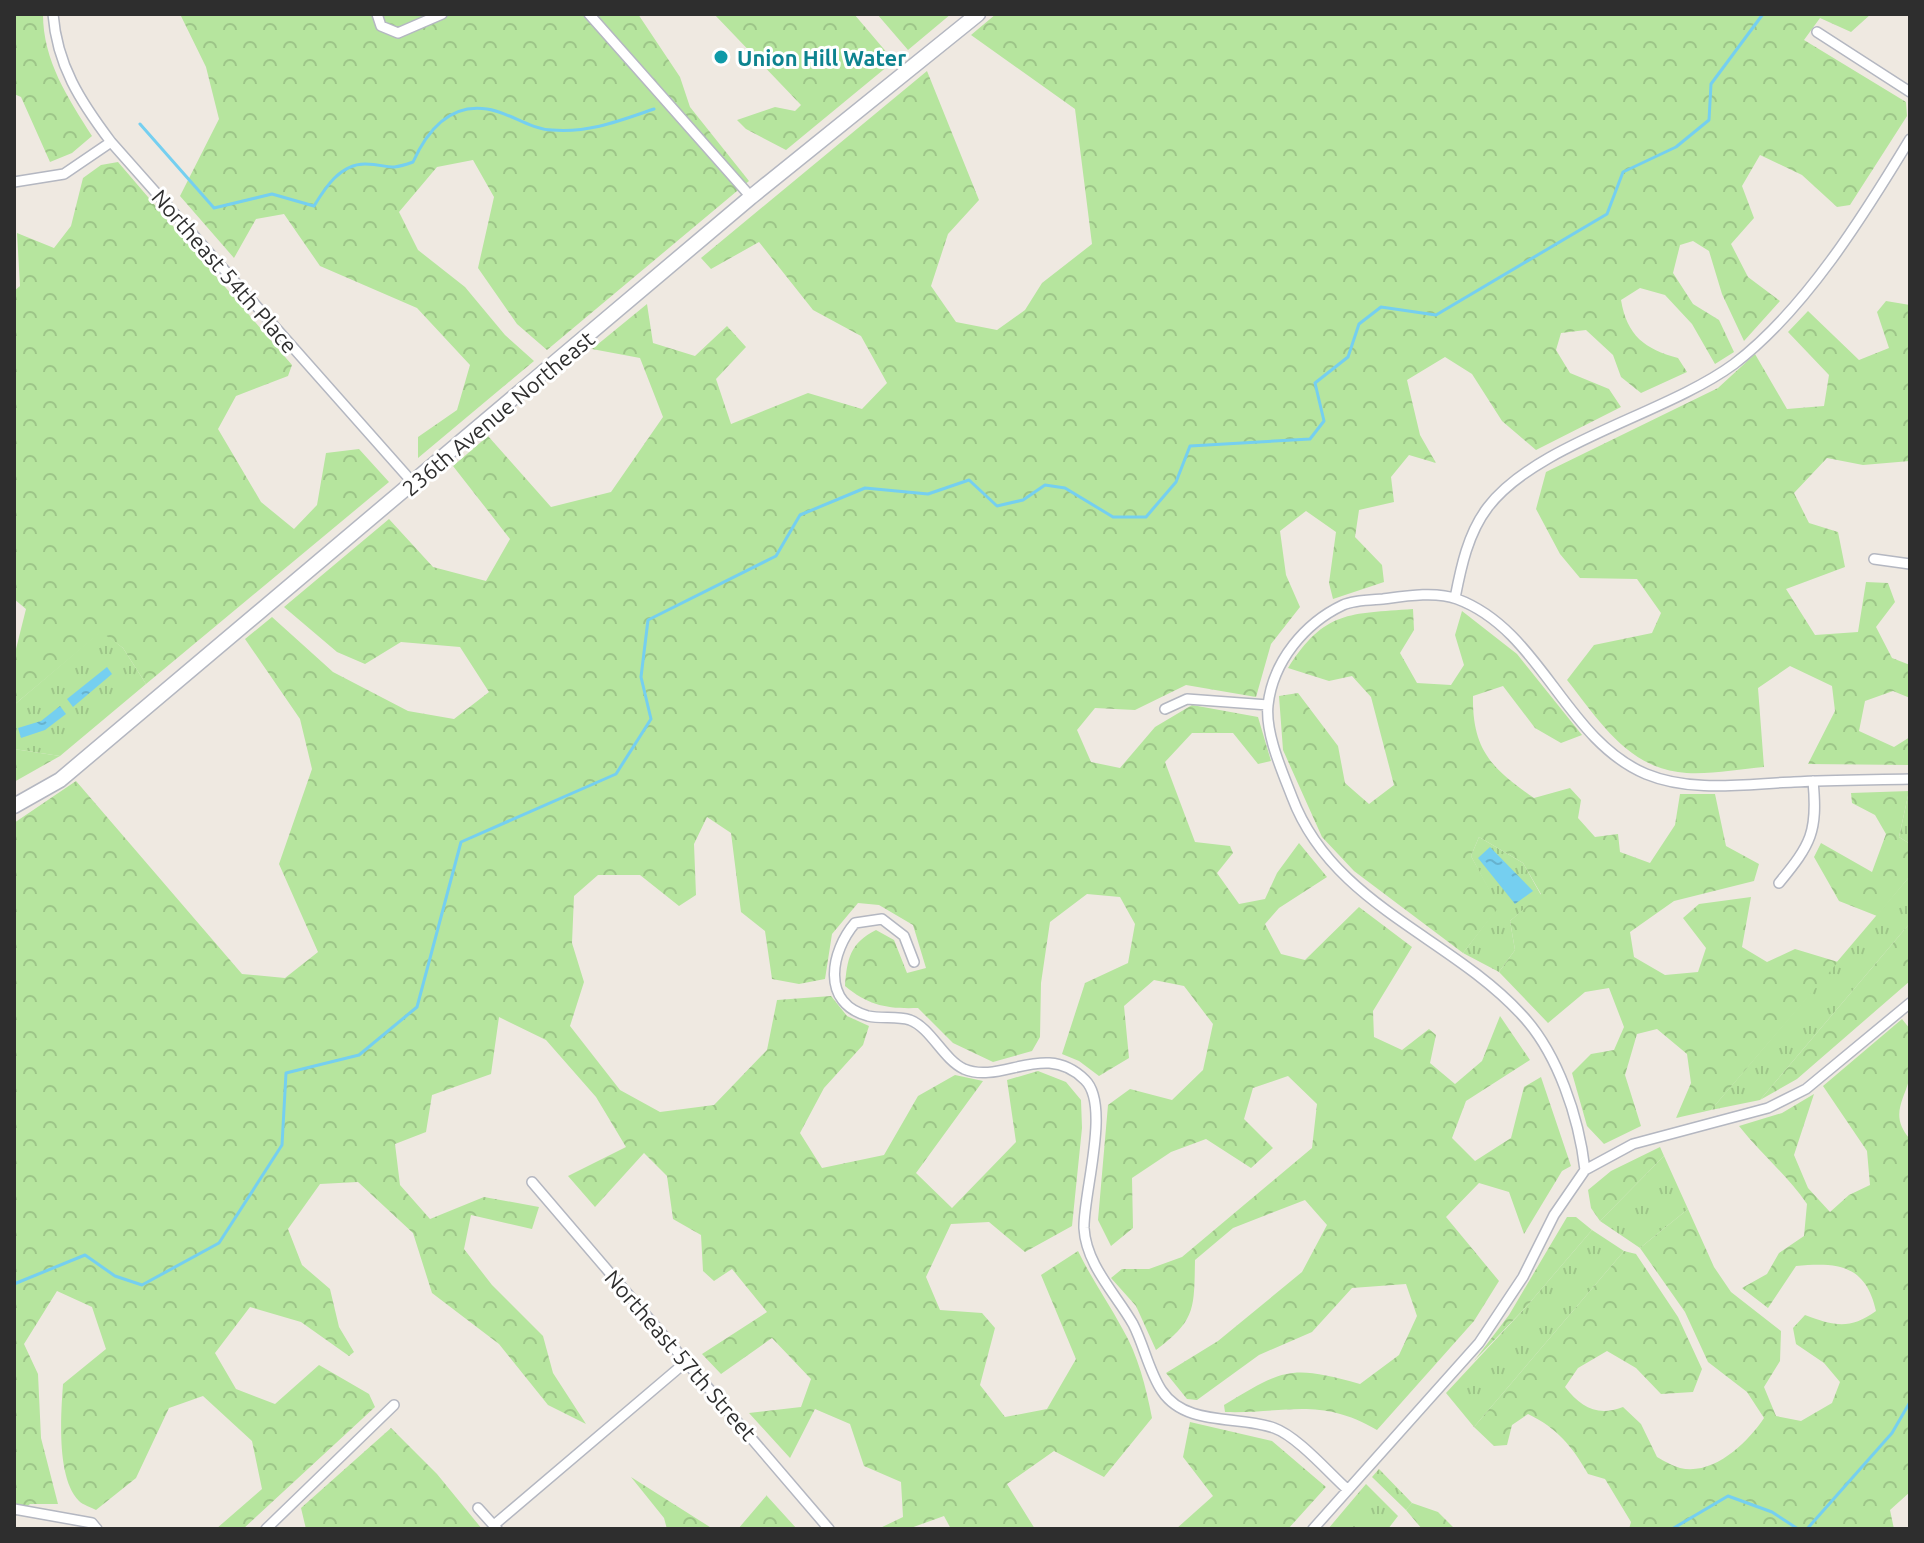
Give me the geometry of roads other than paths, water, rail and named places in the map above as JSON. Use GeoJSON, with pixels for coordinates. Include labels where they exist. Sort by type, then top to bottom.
{"type":"FeatureCollection","features":[{"type":"Feature","properties":{"kind":"street","name":"Northeast 54th Place"},"geometry":{"type":"LineString","coordinates":[[53,14],[55,44],[69,80],[111,142],[414,485]]}},
{"type":"Feature","properties":{"kind":"street"},"geometry":{"type":"LineString","coordinates":[[377,14],[381,26],[398,33],[442,14]]}},
{"type":"Feature","properties":{"kind":"street"},"geometry":{"type":"LineString","coordinates":[[589,14],[751,197]]}},
{"type":"Feature","properties":{"kind":"street","name":"236th Avenue Northeast"},"geometry":{"type":"LineString","coordinates":[[14,806],[60,780],[414,485],[751,197],[978,14]]}},
{"type":"Feature","properties":{"kind":"street"},"geometry":{"type":"LineString","coordinates":[[1817,32],[1910,92]]}},
{"type":"Feature","properties":{"kind":"street"},"geometry":{"type":"LineString","coordinates":[[1455,598],[1471,536],[1488,507],[1512,483],[1540,464],[1703,385],[1736,362],[1822,271],[1910,139]]}},
{"type":"Feature","properties":{"kind":"street"},"geometry":{"type":"LineString","coordinates":[[14,182],[64,174],[111,142]]}},
{"type":"Feature","properties":{"kind":"street"},"geometry":{"type":"LineString","coordinates":[[1874,559],[1910,564]]}},
{"type":"Feature","properties":{"kind":"street"},"geometry":{"type":"LineString","coordinates":[[1585,1170],[1582,1142],[1555,1067],[1523,1015],[1355,886],[1314,841],[1293,799],[1273,739],[1268,705],[1283,661],[1305,629],[1346,604],[1417,596],[1455,598],[1486,615],[1512,637],[1594,734],[1617,756],[1644,773],[1685,785],[1910,779]]}},
{"type":"Feature","properties":{"kind":"street"},"geometry":{"type":"LineString","coordinates":[[1165,709],[1187,699],[1268,705]]}},
{"type":"Feature","properties":{"kind":"street"},"geometry":{"type":"LineString","coordinates":[[1779,883],[1805,850],[1813,834],[1816,816],[1813,781]]}},
{"type":"Feature","properties":{"kind":"street"},"geometry":{"type":"LineString","coordinates":[[914,962],[904,936],[882,919],[855,923],[840,941],[834,975],[836,988],[855,1011],[868,1016],[911,1020],[964,1068],[988,1073],[1036,1061],[1068,1069],[1086,1080],[1095,1098],[1091,1183],[1084,1229],[1102,1280],[1132,1323],[1162,1391],[1178,1406],[1214,1419],[1275,1428],[1348,1490]]}},
{"type":"Feature","properties":{"kind":"street"},"geometry":{"type":"LineString","coordinates":[[1313,1529],[1479,1343],[1523,1277],[1554,1215],[1585,1170],[1633,1144],[1768,1108],[1806,1089],[1908,1008]]}},
{"type":"Feature","properties":{"kind":"street","name":"Northeast 57th Street"},"geometry":{"type":"LineString","coordinates":[[532,1182],[829,1529]]}},
{"type":"Feature","properties":{"kind":"street"},"geometry":{"type":"LineString","coordinates":[[478,1508],[495,1527],[687,1361]]}},
{"type":"Feature","properties":{"kind":"street"},"geometry":{"type":"LineString","coordinates":[[266,1529],[394,1405]]}},
{"type":"Feature","properties":{"kind":"street"},"geometry":{"type":"LineString","coordinates":[[14,1509],[92,1523],[97,1529]]}},
{"type":"Feature","properties":{"kind":"water"},"geometry":{"type":"Polygon","coordinates":[[[107,667],[112,674],[73,707],[67,699],[107,667]]]}},
{"type":"Feature","properties":{"kind":"water"},"geometry":{"type":"Polygon","coordinates":[[[60,706],[66,714],[45,730],[21,738],[18,728],[41,721],[60,706]]]}},
{"type":"Feature","properties":{"kind":"water"},"geometry":{"type":"Polygon","coordinates":[[[1490,847],[1533,891],[1515,904],[1478,858],[1490,847]]]}},
{"type":"Feature","properties":{"kind":"waterway"},"geometry":{"type":"LineString","coordinates":[[14,1284],[85,1255],[115,1276],[142,1285],[219,1243],[282,1145],[286,1073],[359,1055],[417,1007],[461,842],[616,774],[651,719],[641,677],[648,620],[776,556],[800,515],[865,488],[928,494],[969,480],[997,506],[1023,500],[1045,485],[1065,488],[1113,517],[1146,517],[1176,482],[1190,446],[1310,439],[1324,421],[1315,383],[1348,357],[1359,324],[1381,307],[1436,315],[1607,214],[1623,172],[1676,147],[1709,120],[1711,84],[1763,14]]}},
{"type":"Feature","properties":{"kind":"waterway"},"geometry":{"type":"LineString","coordinates":[[140,124],[214,208],[272,194],[314,206],[334,178],[348,168],[365,164],[392,167],[413,162],[433,130],[461,110],[487,109],[535,127],[579,130],[654,109]]}},
{"type":"Feature","properties":{"kind":"waterway"},"geometry":{"type":"LineString","coordinates":[[1807,1529],[1892,1433],[1910,1402]]}},
{"type":"Feature","properties":{"kind":"waterway"},"geometry":{"type":"LineString","coordinates":[[1672,1529],[1728,1496],[1772,1512],[1798,1529]]}},
{"type":"Feature","properties":{"kind":"place","name":"Union Hill Water"},"geometry":{"type":"Point","coordinates":[721,57]}}]}
